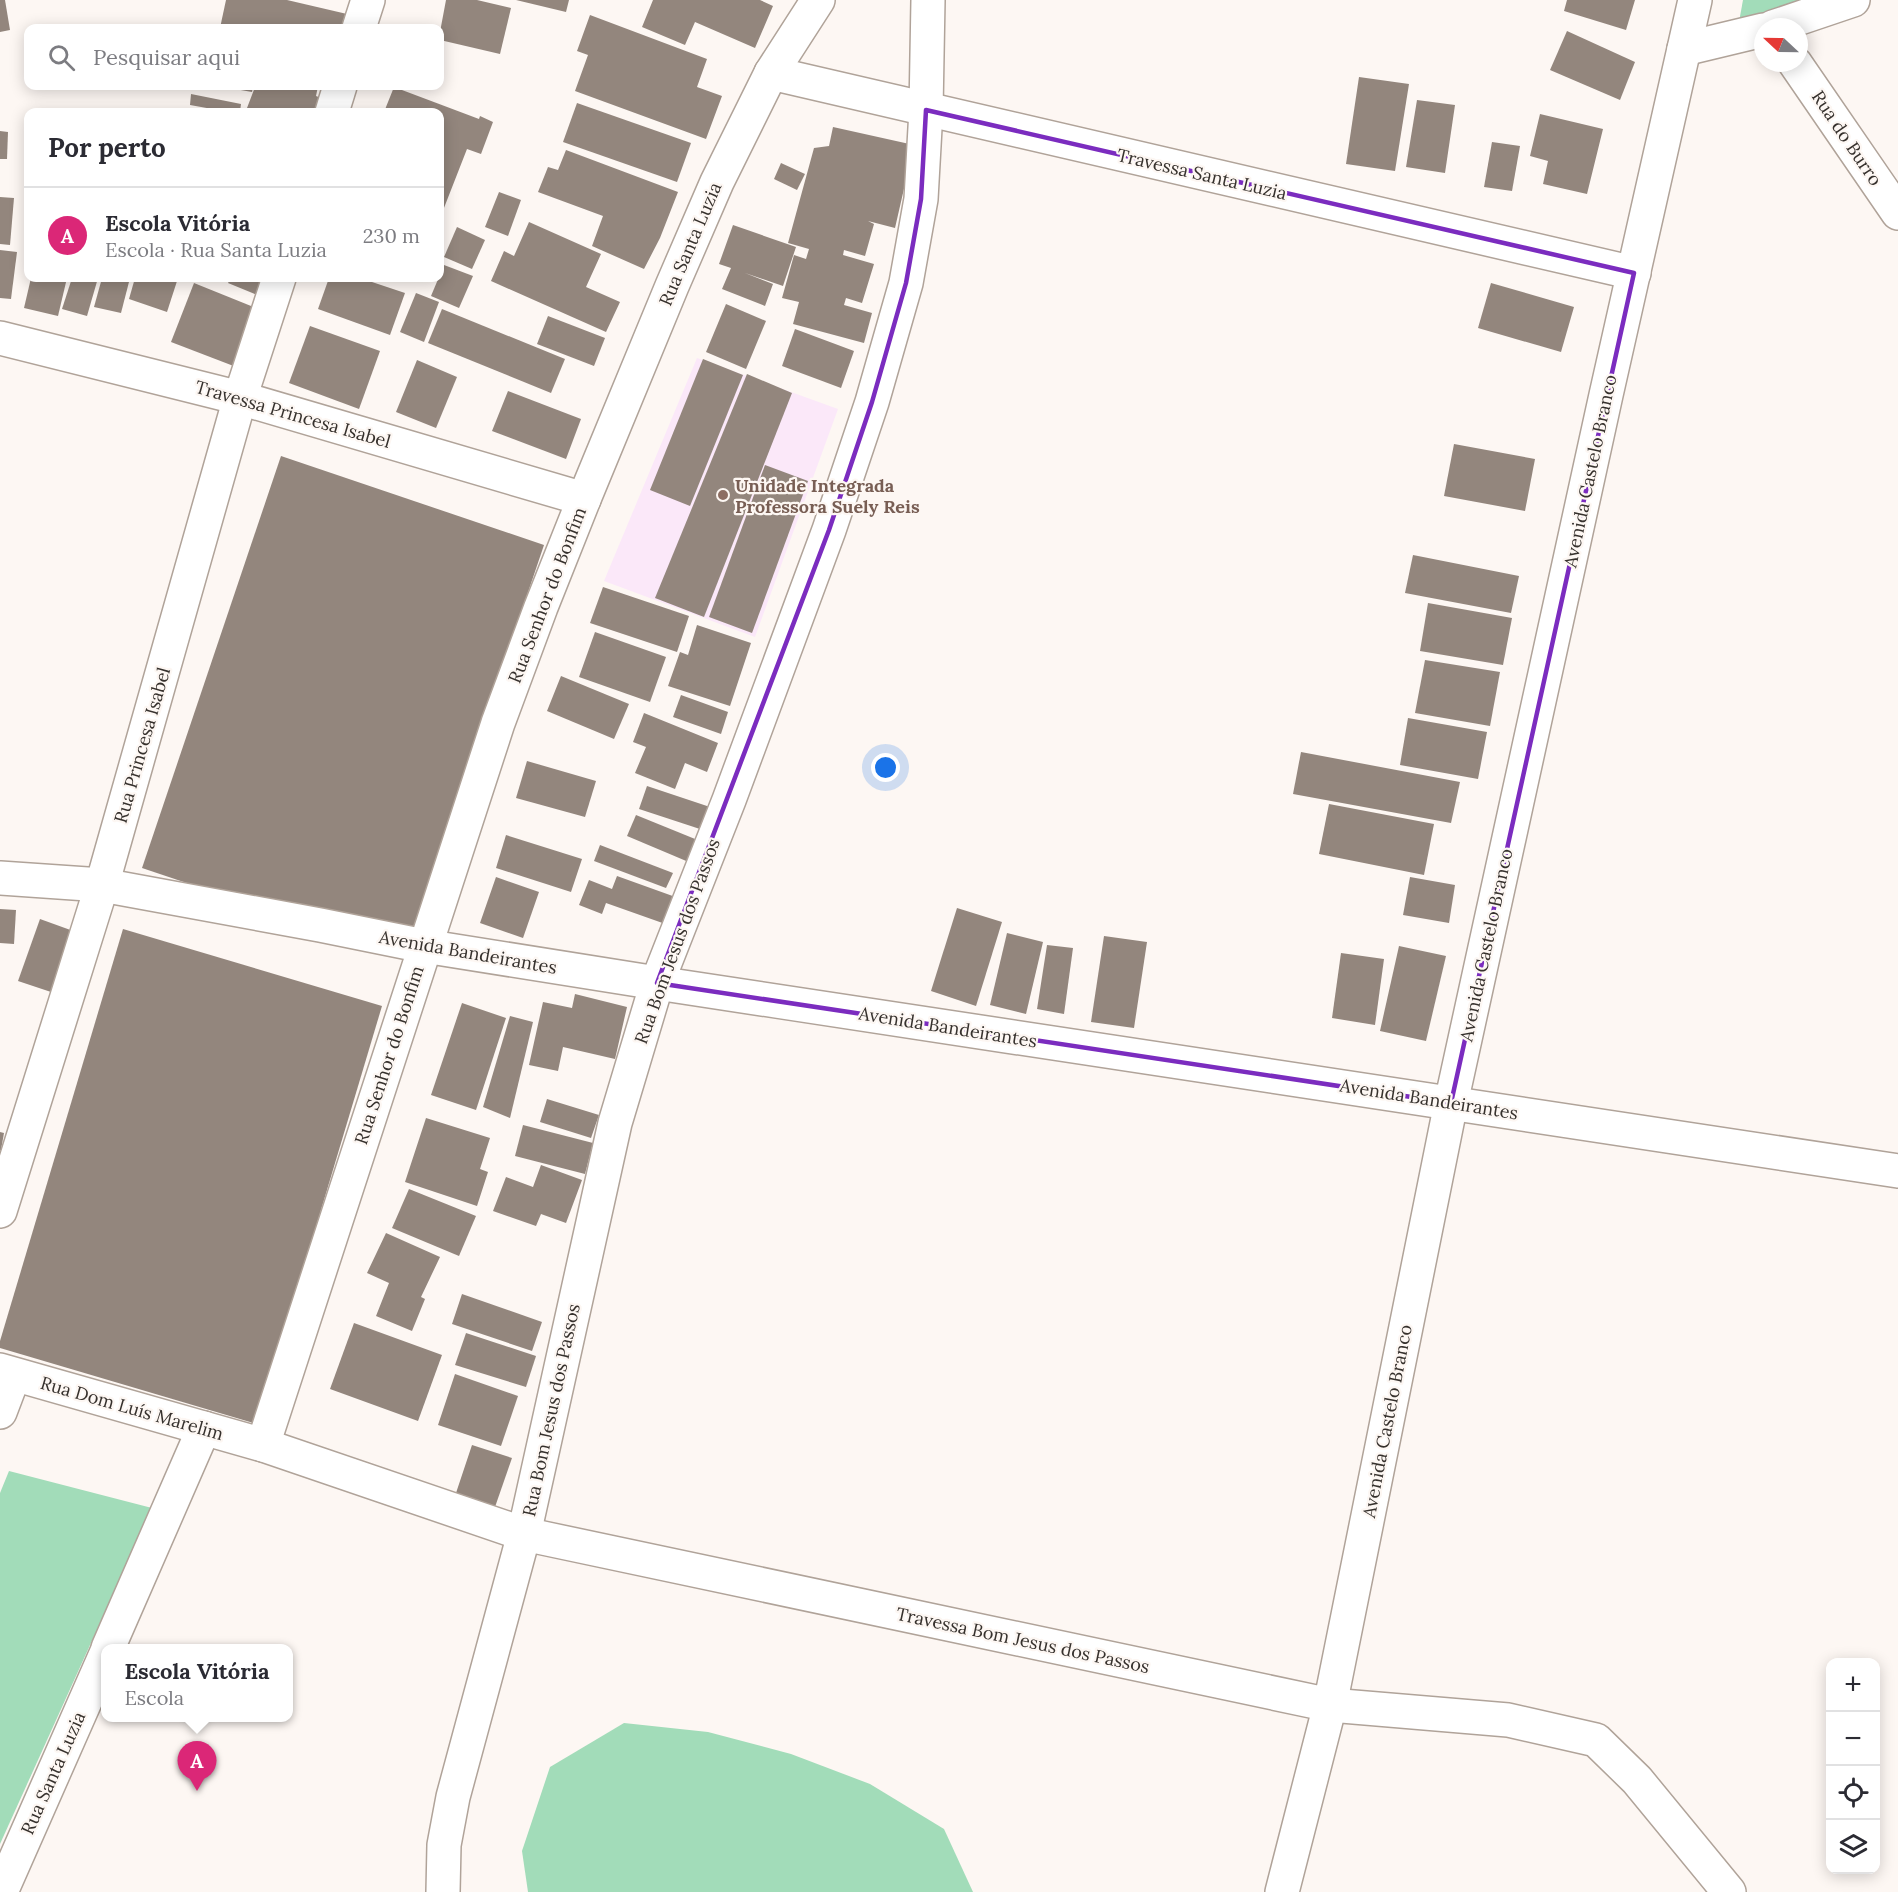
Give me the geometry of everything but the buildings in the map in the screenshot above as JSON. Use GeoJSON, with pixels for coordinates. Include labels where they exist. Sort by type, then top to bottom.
{"type":"FeatureCollection","features":[{"type":"Feature","properties":{"kind":"street"},"geometry":{"type":"LineString","coordinates":[[359,24],[368,0]]}},
{"type":"Feature","properties":{"kind":"street","name":"Rua Santa Luzia"},"geometry":{"type":"LineString","coordinates":[[584,499],[717,182],[771,73],[818,0]]}},
{"type":"Feature","properties":{"kind":"street","name":"Rua Bom Jesus dos Passos"},"geometry":{"type":"LineString","coordinates":[[443,1892],[444,1845],[453,1797],[524,1534],[615,1123],[657,983],[729,800],[825,541],[872,402],[906,283],[921,199],[927,110],[928,0]]}},
{"type":"Feature","properties":{"kind":"street","name":"Avenida Castelo Branco"},"geometry":{"type":"LineString","coordinates":[[1282,1892],[1330,1705],[1451,1103],[1695,0]]}},
{"type":"Feature","properties":{"kind":"street"},"geometry":{"type":"LineString","coordinates":[[1800,18],[1853,0]]}},
{"type":"Feature","properties":{"kind":"street"},"geometry":{"type":"LineString","coordinates":[[1684,49],[1754,32]]}},
{"type":"Feature","properties":{"kind":"street","name":"Rua do Burro"},"geometry":{"type":"LineString","coordinates":[[1801,72],[1898,213]]}},
{"type":"Feature","properties":{"kind":"street","name":"Travessa Santa Luzia"},"geometry":{"type":"LineString","coordinates":[[771,73],[1634,273]]}},
{"type":"Feature","properties":{"kind":"street"},"geometry":{"type":"LineString","coordinates":[[333,108],[339,90]]}},
{"type":"Feature","properties":{"kind":"street","name":"Rua Princesa Isabel"},"geometry":{"type":"LineString","coordinates":[[0,1211],[102,885],[240,398],[278,282]]}},
{"type":"Feature","properties":{"kind":"street","name":"Travessa Princesa Isabel"},"geometry":{"type":"LineString","coordinates":[[0,338],[240,398],[584,499]]}},
{"type":"Feature","properties":{"kind":"street","name":"Rua Senhor do Bonfim"},"geometry":{"type":"LineString","coordinates":[[263,1445],[498,723],[584,499]]}},
{"type":"Feature","properties":{"kind":"street","name":"Avenida Bandeirantes"},"geometry":{"type":"LineString","coordinates":[[0,878],[102,885],[424,946],[1898,1171]]}},
{"type":"Feature","properties":{"kind":"street"},"geometry":{"type":"LineString","coordinates":[[0,1412],[7,1372]]}},
{"type":"Feature","properties":{"kind":"street","name":"Rua Dom Luís Marelim"},"geometry":{"type":"LineString","coordinates":[[7,1372],[263,1445]]}},
{"type":"Feature","properties":{"kind":"street"},"geometry":{"type":"LineString","coordinates":[[110,1644],[204,1428]]}},
{"type":"Feature","properties":{"kind":"street","name":"Travessa Bom Jesus dos Passos"},"geometry":{"type":"LineString","coordinates":[[263,1445],[524,1534],[1330,1705],[1508,1720],[1596,1740],[1636,1780],[1729,1892]]}},
{"type":"Feature","properties":{"kind":"street","name":"Rua Santa Luzia"},"geometry":{"type":"LineString","coordinates":[[1,1892],[101,1663]]}},
{"type":"Feature","properties":{"kind":"highlighted area"},"geometry":{"type":"Polygon","coordinates":[[[926,110],[1634,273],[1451,1103],[657,983],[829,530],[872,402],[906,283],[921,199],[926,110]]]}},
{"type":"Feature","properties":{"kind":"shaded area","name":"Unidade Integrada Professora Suely Reis"},"geometry":{"type":"Polygon","coordinates":[[[697,358],[838,409],[755,637],[604,581],[697,358]]]}},
{"type":"Feature","properties":{"kind":"green space"},"geometry":{"type":"Polygon","coordinates":[[[1743,0],[1866,0],[1754,18],[1739,22],[1743,0]]]}},
{"type":"Feature","properties":{"kind":"green space"},"geometry":{"type":"Polygon","coordinates":[[[9,1471],[152,1508],[0,1844],[0,1493],[9,1471]]]}},
{"type":"Feature","properties":{"kind":"green space"},"geometry":{"type":"Polygon","coordinates":[[[624,1723],[708,1732],[791,1754],[870,1784],[944,1829],[973,1892],[528,1892],[522,1851],[550,1767],[624,1723]]]}},
{"type":"Feature","properties":{"kind":"place","name":"Unidade Integrada Professora Suely Reis"},"geometry":{"type":"Point","coordinates":[723,495]}},
{"type":"Feature","properties":{"kind":"place","name":"Escola Vitória"},"geometry":{"type":"Point","coordinates":[197,1791]}}]}
